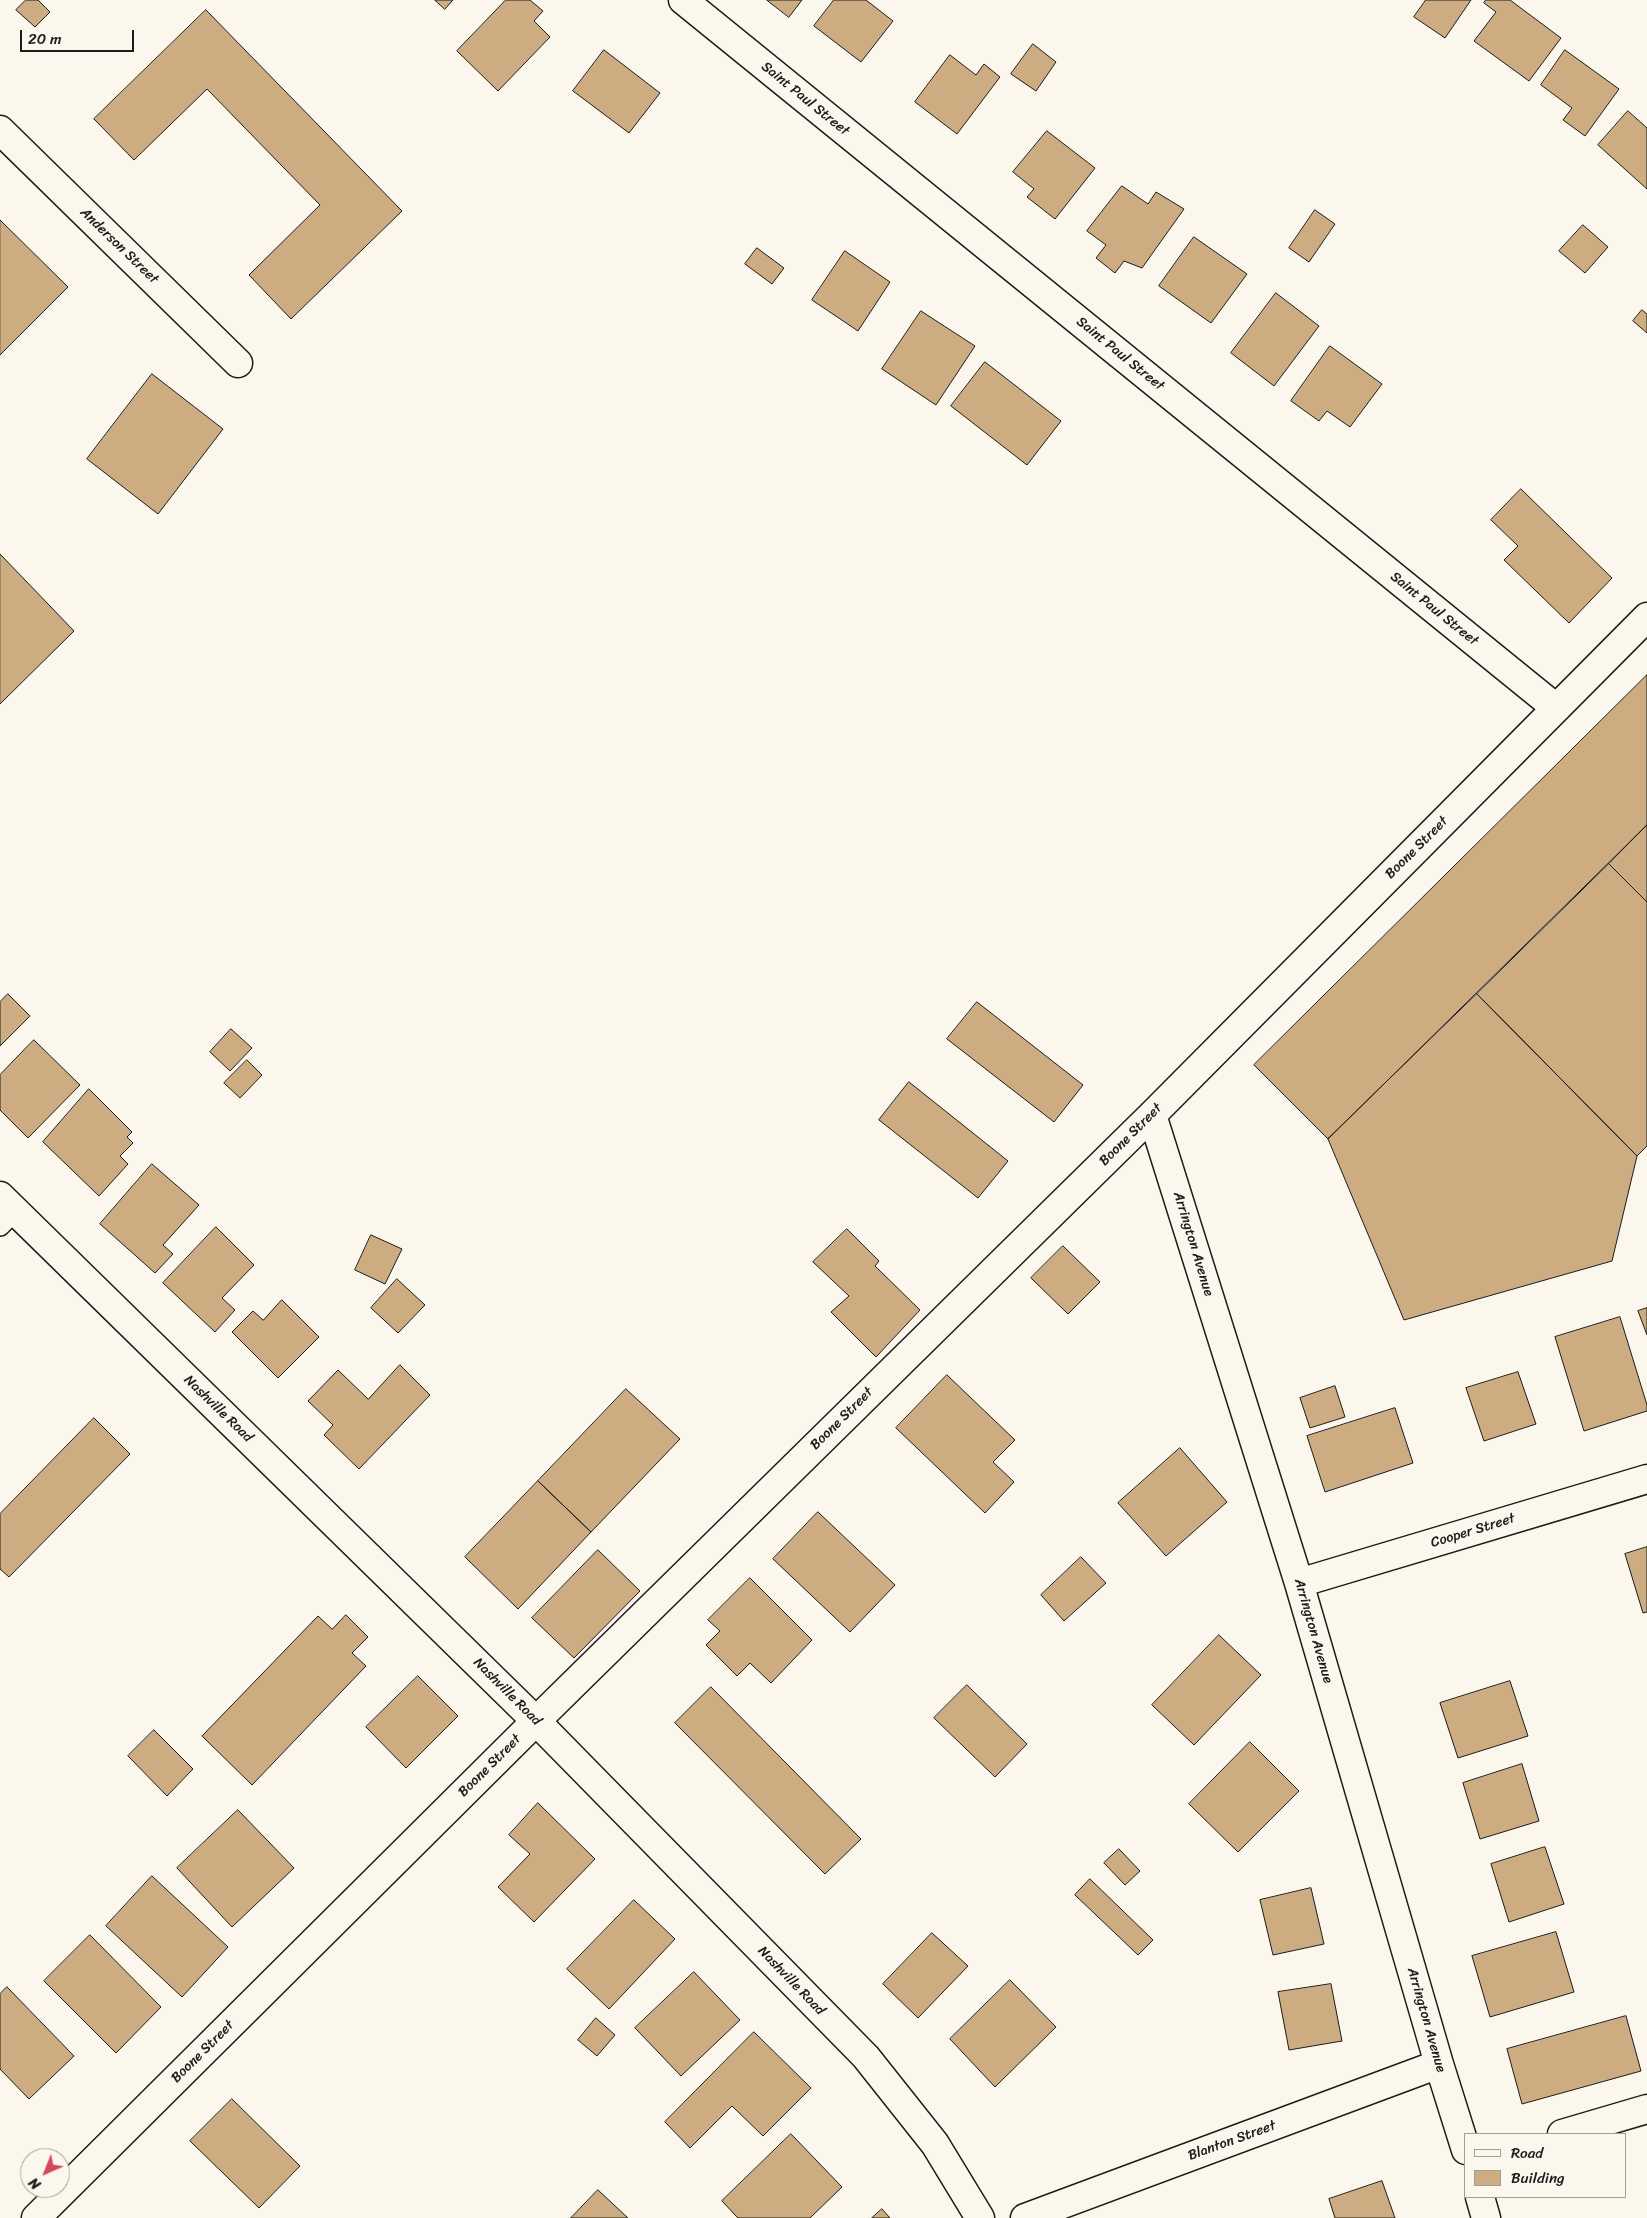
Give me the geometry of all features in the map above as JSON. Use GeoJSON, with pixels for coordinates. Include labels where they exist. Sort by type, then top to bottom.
{"type":"FeatureCollection","features":[{"type":"Feature","properties":{"kind":"street","name":"Saint Paul Street"},"geometry":{"type":"LineString","coordinates":[[683,0],[1556,708]]}},
{"type":"Feature","properties":{"kind":"street","name":"Anderson Street"},"geometry":{"type":"LineString","coordinates":[[0,130],[238,363]]}},
{"type":"Feature","properties":{"kind":"street","name":"Boone Street"},"geometry":{"type":"LineString","coordinates":[[36,2218],[536,1721],[1152,1115],[1647,618]]}},
{"type":"Feature","properties":{"kind":"street","name":"Arrington Avenue"},"geometry":{"type":"LineString","coordinates":[[1152,1115],[1299,1583],[1439,2064],[1464,2144]]}},
{"type":"Feature","properties":{"kind":"street","name":"Nashville Road"},"geometry":{"type":"LineString","coordinates":[[5,1211],[536,1721],[866,2057],[935,2144],[980,2218]]}},
{"type":"Feature","properties":{"kind":"street","name":"Cooper Street"},"geometry":{"type":"LineString","coordinates":[[1299,1583],[1647,1479]]}},
{"type":"Feature","properties":{"kind":"street","name":"Blanton Street"},"geometry":{"type":"LineString","coordinates":[[1025,2218],[1439,2064]]}},
{"type":"Feature","properties":{"kind":"street"},"geometry":{"type":"LineString","coordinates":[[1565,2133],[1647,2109]]}},
{"type":"Feature","properties":{"kind":"street"},"geometry":{"type":"LineString","coordinates":[[1480,2198],[1486,2218]]}},
{"type":"Feature","properties":{"kind":"building"},"geometry":{"type":"Polygon","coordinates":[[[26,0],[38,0],[50,12],[35,27],[16,10],[26,0]]]}},
{"type":"Feature","properties":{"kind":"building"},"geometry":{"type":"Polygon","coordinates":[[[435,0],[453,0],[445,9],[435,0]]]}},
{"type":"Feature","properties":{"kind":"building"},"geometry":{"type":"Polygon","coordinates":[[[506,0],[530,0],[543,11],[534,21],[550,37],[498,91],[457,51],[506,0]]]}},
{"type":"Feature","properties":{"kind":"building"},"geometry":{"type":"Polygon","coordinates":[[[767,0],[802,0],[789,17],[767,0]]]}},
{"type":"Feature","properties":{"kind":"building"},"geometry":{"type":"Polygon","coordinates":[[[834,0],[866,0],[893,21],[861,62],[814,26],[834,0]]]}},
{"type":"Feature","properties":{"kind":"building"},"geometry":{"type":"Polygon","coordinates":[[[1426,0],[1471,0],[1445,38],[1414,17],[1426,0]]]}},
{"type":"Feature","properties":{"kind":"building"},"geometry":{"type":"Polygon","coordinates":[[[1486,0],[1510,0],[1561,38],[1529,81],[1474,41],[1496,12],[1484,3],[1486,0]]]}},
{"type":"Feature","properties":{"kind":"building"},"geometry":{"type":"Polygon","coordinates":[[[206,10],[402,211],[291,319],[249,275],[320,205],[207,89],[134,160],[94,119],[206,10]]]}},
{"type":"Feature","properties":{"kind":"building"},"geometry":{"type":"Polygon","coordinates":[[[1033,44],[1056,62],[1036,91],[1011,74],[1033,44]]]}},
{"type":"Feature","properties":{"kind":"building"},"geometry":{"type":"Polygon","coordinates":[[[604,50],[660,93],[629,133],[573,91],[604,50]]]}},
{"type":"Feature","properties":{"kind":"building"},"geometry":{"type":"Polygon","coordinates":[[[1565,50],[1619,89],[1585,136],[1563,120],[1572,108],[1541,85],[1565,50]]]}},
{"type":"Feature","properties":{"kind":"building"},"geometry":{"type":"Polygon","coordinates":[[[950,55],[976,75],[984,64],[1000,77],[957,134],[915,102],[950,55]]]}},
{"type":"Feature","properties":{"kind":"building"},"geometry":{"type":"Polygon","coordinates":[[[1628,111],[1647,128],[1647,189],[1598,145],[1628,111]]]}},
{"type":"Feature","properties":{"kind":"building"},"geometry":{"type":"Polygon","coordinates":[[[1047,131],[1095,168],[1055,219],[1027,197],[1034,189],[1013,172],[1047,131]]]}},
{"type":"Feature","properties":{"kind":"building"},"geometry":{"type":"Polygon","coordinates":[[[1122,186],[1148,204],[1156,192],[1184,209],[1142,268],[1124,261],[1115,273],[1096,258],[1106,245],[1087,231],[1122,186]]]}},
{"type":"Feature","properties":{"kind":"building"},"geometry":{"type":"Polygon","coordinates":[[[1315,210],[1335,224],[1309,262],[1289,248],[1315,210]]]}},
{"type":"Feature","properties":{"kind":"building"},"geometry":{"type":"Polygon","coordinates":[[[0,220],[68,287],[0,355],[0,220]]]}},
{"type":"Feature","properties":{"kind":"building"},"geometry":{"type":"Polygon","coordinates":[[[1583,225],[1608,247],[1585,273],[1559,251],[1583,225]]]}},
{"type":"Feature","properties":{"kind":"building"},"geometry":{"type":"Polygon","coordinates":[[[1194,237],[1247,274],[1211,323],[1159,286],[1194,237]]]}},
{"type":"Feature","properties":{"kind":"building"},"geometry":{"type":"Polygon","coordinates":[[[757,248],[784,268],[772,284],[745,264],[757,248]]]}},
{"type":"Feature","properties":{"kind":"building"},"geometry":{"type":"Polygon","coordinates":[[[845,251],[890,282],[858,331],[812,300],[845,251]]]}},
{"type":"Feature","properties":{"kind":"building"},"geometry":{"type":"Polygon","coordinates":[[[1276,293],[1319,326],[1274,386],[1231,353],[1276,293]]]}},
{"type":"Feature","properties":{"kind":"building"},"geometry":{"type":"Polygon","coordinates":[[[1642,310],[1647,314],[1647,333],[1633,321],[1642,310]]]}},
{"type":"Feature","properties":{"kind":"building"},"geometry":{"type":"Polygon","coordinates":[[[921,311],[975,346],[936,405],[882,369],[921,311]]]}},
{"type":"Feature","properties":{"kind":"building"},"geometry":{"type":"Polygon","coordinates":[[[1330,346],[1382,384],[1350,427],[1327,411],[1319,421],[1291,401],[1330,346]]]}},
{"type":"Feature","properties":{"kind":"building"},"geometry":{"type":"Polygon","coordinates":[[[985,362],[1061,421],[1027,465],[951,406],[985,362]]]}},
{"type":"Feature","properties":{"kind":"building"},"geometry":{"type":"Polygon","coordinates":[[[152,374],[223,429],[158,514],[87,459],[152,374]]]}},
{"type":"Feature","properties":{"kind":"building"},"geometry":{"type":"Polygon","coordinates":[[[1521,489],[1612,578],[1569,623],[1504,560],[1518,546],[1491,520],[1521,489]]]}},
{"type":"Feature","properties":{"kind":"building"},"geometry":{"type":"Polygon","coordinates":[[[0,554],[74,631],[0,704],[0,554]]]}},
{"type":"Feature","properties":{"kind":"building"},"geometry":{"type":"Polygon","coordinates":[[[1647,675],[1647,825],[1328,1139],[1254,1065],[1647,675]]]}},
{"type":"Feature","properties":{"kind":"building"},"geometry":{"type":"Polygon","coordinates":[[[1647,825],[1647,902],[1609,864],[1647,825]]]}},
{"type":"Feature","properties":{"kind":"building"},"geometry":{"type":"Polygon","coordinates":[[[1609,864],[1647,902],[1647,1146],[1637,1156],[1477,994],[1609,864]]]}},
{"type":"Feature","properties":{"kind":"building"},"geometry":{"type":"Polygon","coordinates":[[[8,994],[30,1016],[0,1046],[0,1002],[8,994]]]}},
{"type":"Feature","properties":{"kind":"building"},"geometry":{"type":"Polygon","coordinates":[[[1477,994],[1637,1156],[1612,1261],[1404,1320],[1328,1139],[1477,994]]]}},
{"type":"Feature","properties":{"kind":"building"},"geometry":{"type":"Polygon","coordinates":[[[977,1002],[1083,1085],[1054,1122],[947,1039],[977,1002]]]}},
{"type":"Feature","properties":{"kind":"building"},"geometry":{"type":"Polygon","coordinates":[[[231,1029],[252,1048],[230,1071],[210,1052],[231,1029]]]}},
{"type":"Feature","properties":{"kind":"building"},"geometry":{"type":"Polygon","coordinates":[[[34,1040],[80,1085],[28,1138],[0,1110],[0,1075],[34,1040]]]}},
{"type":"Feature","properties":{"kind":"building"},"geometry":{"type":"Polygon","coordinates":[[[247,1060],[262,1075],[240,1098],[224,1083],[247,1060]]]}},
{"type":"Feature","properties":{"kind":"building"},"geometry":{"type":"Polygon","coordinates":[[[909,1082],[1008,1161],[978,1198],[879,1120],[909,1082]]]}},
{"type":"Feature","properties":{"kind":"building"},"geometry":{"type":"Polygon","coordinates":[[[89,1089],[132,1132],[127,1137],[133,1143],[120,1156],[128,1164],[99,1196],[43,1142],[89,1089]]]}},
{"type":"Feature","properties":{"kind":"building"},"geometry":{"type":"Polygon","coordinates":[[[152,1164],[199,1205],[163,1245],[173,1254],[155,1273],[100,1224],[152,1164]]]}},
{"type":"Feature","properties":{"kind":"building"},"geometry":{"type":"Polygon","coordinates":[[[216,1227],[254,1265],[222,1298],[235,1310],[215,1332],[163,1283],[216,1227]]]}},
{"type":"Feature","properties":{"kind":"building"},"geometry":{"type":"Polygon","coordinates":[[[847,1229],[879,1261],[875,1266],[920,1310],[876,1357],[831,1312],[849,1296],[813,1262],[847,1229]]]}},
{"type":"Feature","properties":{"kind":"building"},"geometry":{"type":"Polygon","coordinates":[[[371,1235],[402,1249],[385,1284],[355,1270],[371,1235]]]}},
{"type":"Feature","properties":{"kind":"building"},"geometry":{"type":"Polygon","coordinates":[[[1063,1246],[1100,1282],[1068,1314],[1031,1278],[1063,1246]]]}},
{"type":"Feature","properties":{"kind":"building"},"geometry":{"type":"Polygon","coordinates":[[[397,1279],[425,1305],[398,1333],[371,1308],[397,1279]]]}},
{"type":"Feature","properties":{"kind":"building"},"geometry":{"type":"Polygon","coordinates":[[[282,1300],[319,1337],[278,1378],[232,1332],[253,1311],[263,1320],[282,1300]]]}},
{"type":"Feature","properties":{"kind":"building"},"geometry":{"type":"Polygon","coordinates":[[[1647,1308],[1647,1335],[1638,1311],[1647,1308]]]}},
{"type":"Feature","properties":{"kind":"building"},"geometry":{"type":"Polygon","coordinates":[[[1620,1317],[1647,1405],[1647,1411],[1584,1431],[1555,1337],[1620,1317]]]}},
{"type":"Feature","properties":{"kind":"building"},"geometry":{"type":"Polygon","coordinates":[[[400,1365],[430,1395],[359,1469],[324,1435],[333,1425],[308,1401],[338,1370],[368,1399],[400,1365]]]}},
{"type":"Feature","properties":{"kind":"building"},"geometry":{"type":"Polygon","coordinates":[[[1518,1372],[1536,1424],[1484,1441],[1466,1388],[1518,1372]]]}},
{"type":"Feature","properties":{"kind":"building"},"geometry":{"type":"Polygon","coordinates":[[[947,1375],[1015,1440],[993,1462],[1014,1482],[985,1513],[896,1428],[947,1375]]]}},
{"type":"Feature","properties":{"kind":"building"},"geometry":{"type":"Polygon","coordinates":[[[1335,1386],[1345,1417],[1310,1428],[1300,1398],[1335,1386]]]}},
{"type":"Feature","properties":{"kind":"building"},"geometry":{"type":"Polygon","coordinates":[[[626,1389],[680,1439],[591,1532],[538,1481],[626,1389]]]}},
{"type":"Feature","properties":{"kind":"building"},"geometry":{"type":"Polygon","coordinates":[[[1395,1408],[1413,1463],[1325,1492],[1307,1436],[1395,1408]]]}},
{"type":"Feature","properties":{"kind":"building"},"geometry":{"type":"Polygon","coordinates":[[[94,1418],[130,1454],[9,1577],[0,1569],[0,1514],[94,1418]]]}},
{"type":"Feature","properties":{"kind":"building"},"geometry":{"type":"Polygon","coordinates":[[[1180,1448],[1227,1502],[1166,1556],[1118,1503],[1180,1448]]]}},
{"type":"Feature","properties":{"kind":"building"},"geometry":{"type":"Polygon","coordinates":[[[538,1481],[591,1532],[518,1609],[465,1557],[538,1481]]]}},
{"type":"Feature","properties":{"kind":"building"},"geometry":{"type":"Polygon","coordinates":[[[818,1512],[895,1585],[850,1632],[773,1559],[818,1512]]]}},
{"type":"Feature","properties":{"kind":"building"},"geometry":{"type":"Polygon","coordinates":[[[1647,1547],[1647,1612],[1643,1613],[1625,1554],[1647,1547]]]}},
{"type":"Feature","properties":{"kind":"building"},"geometry":{"type":"Polygon","coordinates":[[[598,1550],[640,1591],[574,1658],[532,1618],[598,1550]]]}},
{"type":"Feature","properties":{"kind":"building"},"geometry":{"type":"Polygon","coordinates":[[[1081,1557],[1106,1583],[1064,1621],[1041,1595],[1081,1557]]]}},
{"type":"Feature","properties":{"kind":"building"},"geometry":{"type":"Polygon","coordinates":[[[750,1578],[812,1640],[771,1683],[750,1663],[737,1676],[706,1645],[720,1631],[708,1620],[750,1578]]]}},
{"type":"Feature","properties":{"kind":"building"},"geometry":{"type":"Polygon","coordinates":[[[346,1615],[368,1637],[352,1653],[366,1666],[252,1785],[202,1736],[318,1616],[332,1629],[346,1615]]]}},
{"type":"Feature","properties":{"kind":"building"},"geometry":{"type":"Polygon","coordinates":[[[1219,1635],[1261,1675],[1194,1745],[1152,1705],[1219,1635]]]}},
{"type":"Feature","properties":{"kind":"building"},"geometry":{"type":"Polygon","coordinates":[[[418,1676],[458,1716],[406,1768],[366,1727],[418,1676]]]}},
{"type":"Feature","properties":{"kind":"building"},"geometry":{"type":"Polygon","coordinates":[[[1510,1681],[1528,1736],[1458,1758],[1440,1703],[1510,1681]]]}},
{"type":"Feature","properties":{"kind":"building"},"geometry":{"type":"Polygon","coordinates":[[[967,1685],[1027,1744],[995,1777],[934,1718],[967,1685]]]}},
{"type":"Feature","properties":{"kind":"building"},"geometry":{"type":"Polygon","coordinates":[[[711,1687],[861,1839],[825,1874],[675,1723],[711,1687]]]}},
{"type":"Feature","properties":{"kind":"building"},"geometry":{"type":"Polygon","coordinates":[[[154,1730],[193,1769],[167,1796],[128,1756],[154,1730]]]}},
{"type":"Feature","properties":{"kind":"building"},"geometry":{"type":"Polygon","coordinates":[[[1250,1742],[1299,1791],[1238,1852],[1189,1804],[1250,1742]]]}},
{"type":"Feature","properties":{"kind":"building"},"geometry":{"type":"Polygon","coordinates":[[[1522,1764],[1539,1821],[1480,1839],[1463,1783],[1522,1764]]]}},
{"type":"Feature","properties":{"kind":"building"},"geometry":{"type":"Polygon","coordinates":[[[538,1803],[595,1859],[534,1922],[498,1887],[530,1854],[509,1835],[538,1803]]]}},
{"type":"Feature","properties":{"kind":"building"},"geometry":{"type":"Polygon","coordinates":[[[238,1810],[294,1868],[232,1927],[177,1868],[238,1810]]]}},
{"type":"Feature","properties":{"kind":"building"},"geometry":{"type":"Polygon","coordinates":[[[1545,1847],[1564,1904],[1509,1922],[1491,1864],[1545,1847]]]}},
{"type":"Feature","properties":{"kind":"building"},"geometry":{"type":"Polygon","coordinates":[[[1119,1849],[1140,1871],[1125,1885],[1104,1863],[1119,1849]]]}},
{"type":"Feature","properties":{"kind":"building"},"geometry":{"type":"Polygon","coordinates":[[[152,1876],[228,1947],[182,1997],[106,1926],[152,1876]]]}},
{"type":"Feature","properties":{"kind":"building"},"geometry":{"type":"Polygon","coordinates":[[[1090,1879],[1153,1940],[1138,1955],[1075,1895],[1090,1879]]]}},
{"type":"Feature","properties":{"kind":"building"},"geometry":{"type":"Polygon","coordinates":[[[1311,1888],[1324,1944],[1273,1955],[1260,1900],[1311,1888]]]}},
{"type":"Feature","properties":{"kind":"building"},"geometry":{"type":"Polygon","coordinates":[[[634,1900],[675,1939],[609,2009],[567,1969],[634,1900]]]}},
{"type":"Feature","properties":{"kind":"building"},"geometry":{"type":"Polygon","coordinates":[[[1556,1932],[1574,1992],[1490,2017],[1472,1956],[1556,1932]]]}},
{"type":"Feature","properties":{"kind":"building"},"geometry":{"type":"Polygon","coordinates":[[[932,1933],[968,1966],[918,2018],[883,1984],[932,1933]]]}},
{"type":"Feature","properties":{"kind":"building"},"geometry":{"type":"Polygon","coordinates":[[[90,1935],[161,2007],[116,2053],[44,1981],[90,1935]]]}},
{"type":"Feature","properties":{"kind":"building"},"geometry":{"type":"Polygon","coordinates":[[[694,1972],[740,2020],[681,2076],[635,2028],[694,1972]]]}},
{"type":"Feature","properties":{"kind":"building"},"geometry":{"type":"Polygon","coordinates":[[[1010,1980],[1056,2027],[995,2087],[950,2039],[1010,1980]]]}},
{"type":"Feature","properties":{"kind":"building"},"geometry":{"type":"Polygon","coordinates":[[[1331,1984],[1342,2041],[1289,2050],[1278,1992],[1331,1984]]]}},
{"type":"Feature","properties":{"kind":"building"},"geometry":{"type":"Polygon","coordinates":[[[7,1987],[74,2056],[29,2099],[0,2069],[0,1994],[7,1987]]]}},
{"type":"Feature","properties":{"kind":"building"},"geometry":{"type":"Polygon","coordinates":[[[1626,2016],[1641,2071],[1522,2104],[1507,2049],[1626,2016]]]}},
{"type":"Feature","properties":{"kind":"building"},"geometry":{"type":"Polygon","coordinates":[[[596,2018],[615,2035],[597,2056],[578,2040],[596,2018]]]}},
{"type":"Feature","properties":{"kind":"building"},"geometry":{"type":"Polygon","coordinates":[[[754,2032],[811,2088],[763,2136],[732,2106],[690,2148],[665,2122],[754,2032]]]}},
{"type":"Feature","properties":{"kind":"building"},"geometry":{"type":"Polygon","coordinates":[[[232,2099],[300,2166],[259,2208],[190,2141],[232,2099]]]}},
{"type":"Feature","properties":{"kind":"building"},"geometry":{"type":"Polygon","coordinates":[[[791,2134],[842,2187],[810,2218],[738,2218],[722,2201],[791,2134]]]}},
{"type":"Feature","properties":{"kind":"building"},"geometry":{"type":"Polygon","coordinates":[[[1382,2181],[1395,2218],[1335,2218],[1329,2199],[1382,2181]]]}},
{"type":"Feature","properties":{"kind":"building"},"geometry":{"type":"Polygon","coordinates":[[[598,2190],[628,2218],[571,2218],[598,2190]]]}},
{"type":"Feature","properties":{"kind":"building"},"geometry":{"type":"Polygon","coordinates":[[[882,2209],[890,2218],[872,2218],[882,2209]]]}}]}
